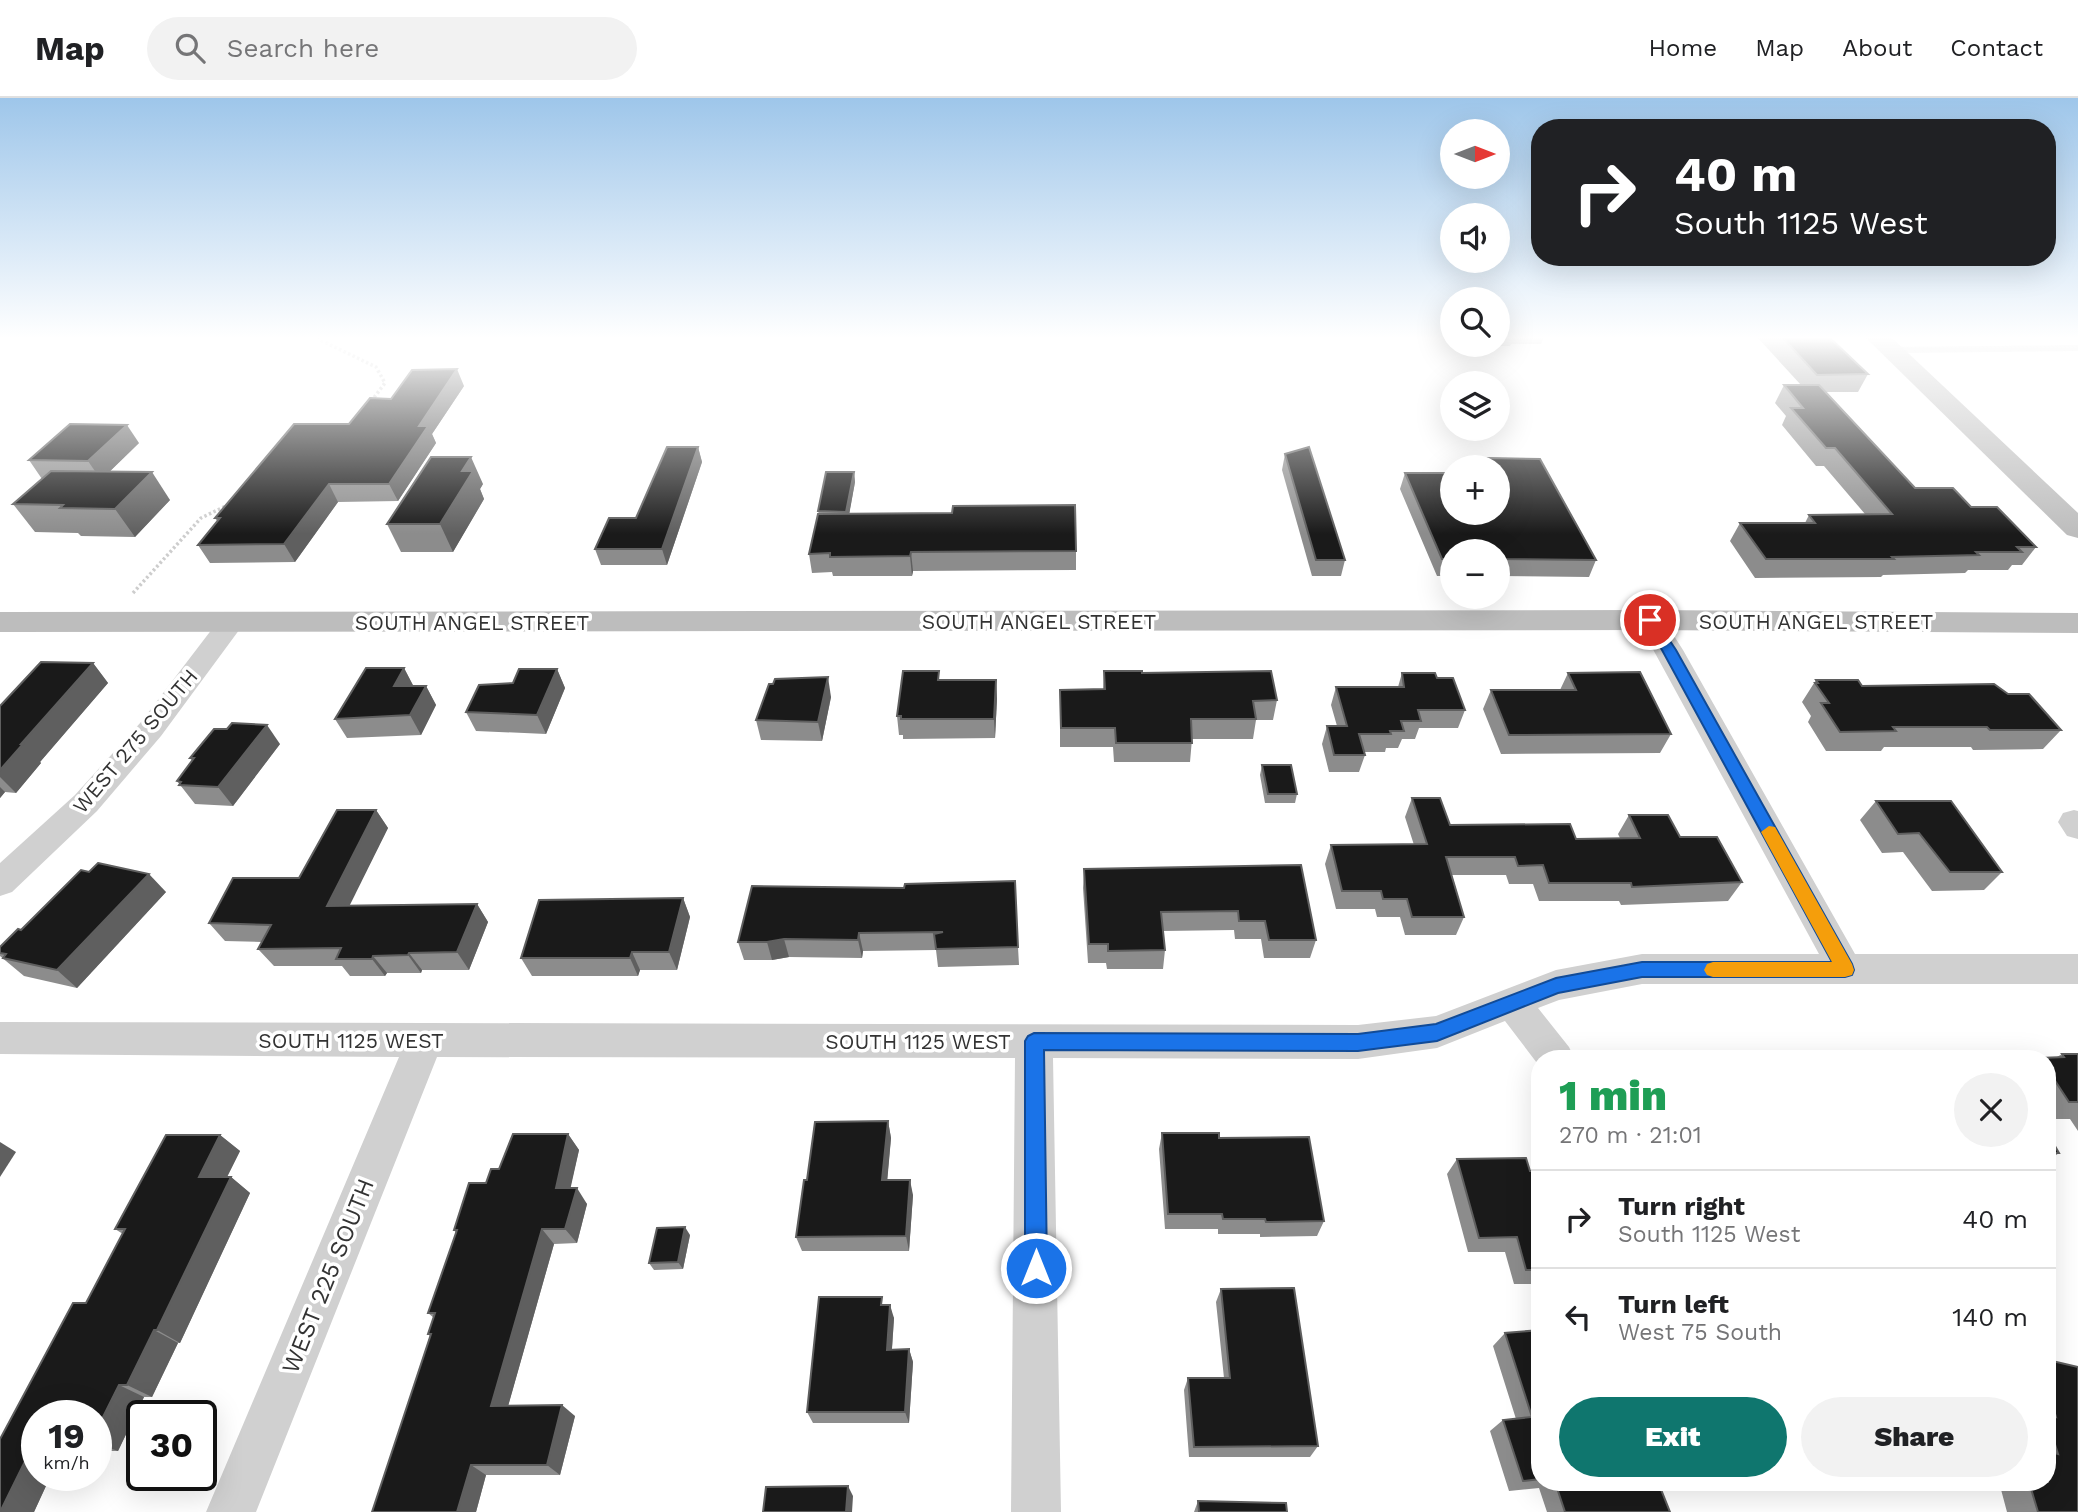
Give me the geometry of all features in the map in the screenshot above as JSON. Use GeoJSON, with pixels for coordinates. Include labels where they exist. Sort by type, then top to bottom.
{"type":"FeatureCollection","features":[{"type":"Feature","properties":{"kind":"main road"},"geometry":{"type":"LineString","coordinates":[[1945,402],[2078,529]]}},
{"type":"Feature","properties":{"kind":"main road","name":"SOUTH ANGEL STREET"},"geometry":{"type":"LineString","coordinates":[[0,622],[1650,620],[2078,623]]}},
{"type":"Feature","properties":{"kind":"street"},"geometry":{"type":"LineString","coordinates":[[1650,620],[1845,970]]}},
{"type":"Feature","properties":{"kind":"street","name":"WEST 275 SOUTH"},"geometry":{"type":"LineString","coordinates":[[0,883],[86,803],[151,729],[232,622]]}},
{"type":"Feature","properties":{"kind":"street","name":"SOUTH 1125 WEST"},"geometry":{"type":"LineString","coordinates":[[0,1038],[1358,1042],[1437,1032],[1556,985],[1642,970],[2078,969]]}},
{"type":"Feature","properties":{"kind":"street"},"geometry":{"type":"LineString","coordinates":[[1513,1004],[1549,1050]]}},
{"type":"Feature","properties":{"kind":"street","name":"WEST 225 SOUTH"},"geometry":{"type":"LineString","coordinates":[[231,1512],[425,1040]]}},
{"type":"Feature","properties":{"kind":"street"},"geometry":{"type":"LineString","coordinates":[[1034,1041],[1037,1512]]}},
{"type":"Feature","properties":{"kind":"path"},"geometry":{"type":"LineString","coordinates":[[362,413],[370,402]]}},
{"type":"Feature","properties":{"kind":"path"},"geometry":{"type":"LineString","coordinates":[[107,622],[201,518],[236,501]]}},
{"type":"Feature","properties":{"kind":"building"},"geometry":{"type":"Polygon","coordinates":[[[367,402],[435,402],[419,426],[428,426],[389,484],[329,484],[284,544],[198,545],[220,518],[215,518],[294,424],[349,424],[367,402]]]}},
{"type":"Feature","properties":{"kind":"building"},"geometry":{"type":"Polygon","coordinates":[[[1798,402],[1835,402],[1915,488],[1953,488],[1971,507],[1997,507],[2036,547],[2017,547],[2022,552],[1892,557],[1894,559],[1766,559],[1740,523],[1815,523],[1809,515],[1892,514],[1835,448],[1826,448],[1791,408],[1803,408],[1798,402]]]}},
{"type":"Feature","properties":{"kind":"building"},"geometry":{"type":"Polygon","coordinates":[[[70,424],[127,425],[88,461],[29,460],[70,424]]]}},
{"type":"Feature","properties":{"kind":"building"},"geometry":{"type":"Polygon","coordinates":[[[667,447],[698,447],[662,549],[595,549],[609,518],[636,518],[667,447]]]}},
{"type":"Feature","properties":{"kind":"building"},"geometry":{"type":"Polygon","coordinates":[[[1309,447],[1345,560],[1316,560],[1285,454],[1309,447]]]}},
{"type":"Feature","properties":{"kind":"building"},"geometry":{"type":"Polygon","coordinates":[[[431,457],[471,457],[462,471],[473,471],[440,524],[387,524],[431,457]]]}},
{"type":"Feature","properties":{"kind":"building"},"geometry":{"type":"Polygon","coordinates":[[[1510,458],[1540,459],[1596,560],[1510,559],[1510,539],[1440,539],[1440,554],[1405,473],[1440,473],[1440,525],[1510,525],[1510,458]]]}},
{"type":"Feature","properties":{"kind":"building"},"geometry":{"type":"Polygon","coordinates":[[[51,471],[152,472],[115,509],[13,504],[51,471]]]}},
{"type":"Feature","properties":{"kind":"building"},"geometry":{"type":"Polygon","coordinates":[[[826,472],[854,472],[846,512],[818,511],[826,472]]]}},
{"type":"Feature","properties":{"kind":"building"},"geometry":{"type":"Polygon","coordinates":[[[1075,505],[1076,551],[911,552],[910,556],[830,557],[830,553],[809,554],[818,514],[952,513],[953,506],[1075,505]]]}},
{"type":"Feature","properties":{"kind":"building"},"geometry":{"type":"Polygon","coordinates":[[[41,662],[93,663],[0,770],[0,706],[41,662]]]}},
{"type":"Feature","properties":{"kind":"building"},"geometry":{"type":"Polygon","coordinates":[[[366,668],[404,668],[394,686],[426,686],[410,715],[335,719],[366,668]]]}},
{"type":"Feature","properties":{"kind":"building"},"geometry":{"type":"Polygon","coordinates":[[[519,669],[557,669],[537,715],[466,712],[479,685],[513,683],[519,669]]]}},
{"type":"Feature","properties":{"kind":"building"},"geometry":{"type":"Polygon","coordinates":[[[903,671],[939,671],[938,680],[996,680],[994,719],[901,719],[901,716],[897,716],[903,671]]]}},
{"type":"Feature","properties":{"kind":"building"},"geometry":{"type":"Polygon","coordinates":[[[1104,671],[1271,671],[1277,700],[1253,701],[1256,719],[1191,719],[1192,743],[1116,743],[1115,728],[1061,728],[1060,690],[1105,689],[1104,671]]]}},
{"type":"Feature","properties":{"kind":"building"},"geometry":{"type":"Polygon","coordinates":[[[1640,672],[1671,734],[1509,735],[1491,690],[1576,690],[1568,673],[1640,672]]]}},
{"type":"Feature","properties":{"kind":"building"},"geometry":{"type":"Polygon","coordinates":[[[1402,673],[1435,673],[1437,678],[1453,678],[1465,710],[1418,710],[1421,721],[1401,721],[1404,731],[1390,731],[1391,734],[1359,734],[1365,755],[1334,755],[1327,726],[1347,726],[1336,687],[1404,687],[1402,673]]]}},
{"type":"Feature","properties":{"kind":"building"},"geometry":{"type":"Polygon","coordinates":[[[828,677],[818,722],[756,720],[769,684],[773,684],[775,679],[828,677]]]}},
{"type":"Feature","properties":{"kind":"building"},"geometry":{"type":"Polygon","coordinates":[[[1816,680],[1858,680],[1862,686],[1994,684],[2008,694],[2029,694],[2061,730],[1893,727],[1896,731],[1840,732],[1821,703],[1829,703],[1815,683],[1818,683],[1816,680]]]}},
{"type":"Feature","properties":{"kind":"building"},"geometry":{"type":"Polygon","coordinates":[[[232,723],[267,725],[218,787],[179,785],[181,782],[177,781],[194,758],[190,758],[214,729],[227,729],[232,723]]]}},
{"type":"Feature","properties":{"kind":"building"},"geometry":{"type":"Polygon","coordinates":[[[1262,765],[1291,765],[1297,794],[1268,794],[1262,765]]]}},
{"type":"Feature","properties":{"kind":"building"},"geometry":{"type":"Polygon","coordinates":[[[1412,798],[1440,798],[1450,825],[1570,824],[1576,839],[1640,838],[1629,815],[1668,815],[1680,837],[1717,837],[1742,882],[1632,887],[1631,883],[1549,883],[1543,865],[1518,866],[1515,857],[1446,857],[1464,917],[1412,917],[1407,899],[1383,899],[1381,891],[1342,891],[1331,845],[1427,844],[1412,798]]]}},
{"type":"Feature","properties":{"kind":"building"},"geometry":{"type":"Polygon","coordinates":[[[1876,801],[1951,801],[2002,872],[1950,872],[1919,833],[1898,834],[1876,801]]]}},
{"type":"Feature","properties":{"kind":"building"},"geometry":{"type":"Polygon","coordinates":[[[337,810],[376,810],[327,906],[477,904],[457,952],[336,959],[341,948],[258,949],[271,925],[209,923],[233,878],[299,878],[337,810]]]}},
{"type":"Feature","properties":{"kind":"building"},"geometry":{"type":"Polygon","coordinates":[[[98,863],[149,874],[57,970],[3,958],[6,954],[0,953],[0,947],[18,929],[21,930],[81,870],[89,872],[98,863]]]}},
{"type":"Feature","properties":{"kind":"building"},"geometry":{"type":"Polygon","coordinates":[[[1301,865],[1316,940],[1269,940],[1265,921],[1239,921],[1238,911],[1161,912],[1165,950],[1108,951],[1108,944],[1089,944],[1084,869],[1301,865]]]}},
{"type":"Feature","properties":{"kind":"building"},"geometry":{"type":"Polygon","coordinates":[[[1015,881],[1018,947],[936,949],[934,934],[943,932],[859,933],[858,940],[784,939],[738,942],[752,886],[904,888],[905,884],[1015,881]]]}},
{"type":"Feature","properties":{"kind":"building"},"geometry":{"type":"Polygon","coordinates":[[[683,898],[669,952],[632,952],[630,958],[521,958],[539,900],[683,898]]]}},
{"type":"Feature","properties":{"kind":"building"},"geometry":{"type":"Polygon","coordinates":[[[2062,1054],[2078,1054],[2078,1102],[2069,1102],[2056,1082],[2056,1057],[2064,1057],[2062,1054]]]}},
{"type":"Feature","properties":{"kind":"building"},"geometry":{"type":"Polygon","coordinates":[[[888,1121],[882,1180],[910,1180],[906,1236],[796,1237],[815,1122],[888,1121]]]}},
{"type":"Feature","properties":{"kind":"building"},"geometry":{"type":"Polygon","coordinates":[[[1162,1133],[1219,1133],[1219,1138],[1309,1137],[1324,1221],[1266,1222],[1265,1219],[1223,1219],[1222,1214],[1168,1214],[1162,1133]]]}},
{"type":"Feature","properties":{"kind":"building"},"geometry":{"type":"Polygon","coordinates":[[[513,1134],[568,1134],[556,1188],[577,1188],[565,1229],[542,1229],[491,1406],[562,1405],[547,1465],[471,1465],[457,1512],[372,1512],[431,1334],[428,1334],[435,1313],[428,1313],[457,1230],[454,1230],[469,1183],[486,1183],[491,1169],[499,1169],[513,1134]]]}},
{"type":"Feature","properties":{"kind":"building"},"geometry":{"type":"Polygon","coordinates":[[[166,1135],[220,1135],[199,1177],[231,1177],[157,1330],[154,1330],[127,1385],[119,1385],[112,1400],[21,1400],[21,1469],[0,1512],[0,1439],[73,1303],[86,1303],[125,1229],[115,1229],[166,1135]]]}},
{"type":"Feature","properties":{"kind":"building"},"geometry":{"type":"Polygon","coordinates":[[[1526,1158],[1531,1171],[1531,1270],[1526,1270],[1517,1237],[1479,1238],[1457,1159],[1526,1158]]]}},
{"type":"Feature","properties":{"kind":"building"},"geometry":{"type":"Polygon","coordinates":[[[685,1227],[678,1262],[649,1263],[657,1228],[685,1227]]]}},
{"type":"Feature","properties":{"kind":"building"},"geometry":{"type":"Polygon","coordinates":[[[1294,1288],[1318,1446],[1194,1447],[1188,1378],[1230,1378],[1221,1289],[1294,1288]]]}},
{"type":"Feature","properties":{"kind":"building"},"geometry":{"type":"Polygon","coordinates":[[[819,1297],[882,1297],[881,1305],[890,1305],[887,1350],[909,1349],[905,1412],[807,1412],[819,1297]]]}},
{"type":"Feature","properties":{"kind":"building"},"geometry":{"type":"Polygon","coordinates":[[[1531,1331],[1531,1414],[1505,1333],[1531,1331]]]}},
{"type":"Feature","properties":{"kind":"building"},"geometry":{"type":"Polygon","coordinates":[[[2056,1362],[2078,1367],[2078,1512],[2038,1512],[2032,1491],[2056,1491],[2056,1362]]]}},
{"type":"Feature","properties":{"kind":"building"},"geometry":{"type":"Polygon","coordinates":[[[1531,1417],[1531,1480],[1523,1481],[1503,1420],[1531,1417]]]}},
{"type":"Feature","properties":{"kind":"building"},"geometry":{"type":"Polygon","coordinates":[[[848,1486],[846,1512],[763,1512],[766,1487],[848,1486]]]}},
{"type":"Feature","properties":{"kind":"building"},"geometry":{"type":"Polygon","coordinates":[[[1558,1491],[1662,1491],[1670,1512],[1565,1512],[1558,1491]]]}},
{"type":"Feature","properties":{"kind":"building"},"geometry":{"type":"Polygon","coordinates":[[[1198,1501],[1286,1503],[1287,1512],[1199,1512],[1198,1501]]]}},
{"type":"Feature","properties":{"kind":"slow traffic"},"geometry":{"type":"LineString","coordinates":[[1713,970],[1845,970],[1769,832]]}},
{"type":"Feature","properties":{"kind":"route"},"geometry":{"type":"LineString","coordinates":[[1036,1268],[1034,1041],[1358,1042],[1437,1032],[1556,985],[1642,970],[1845,970],[1650,620]]}}]}
